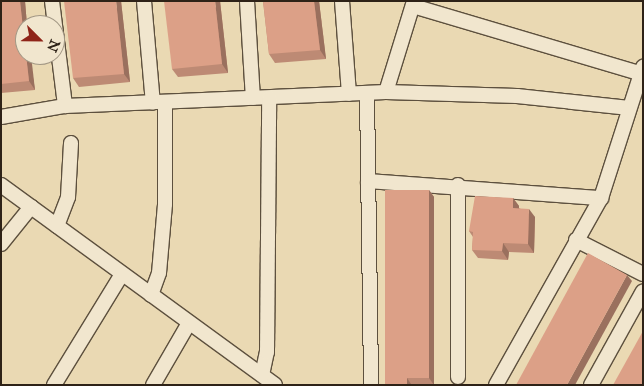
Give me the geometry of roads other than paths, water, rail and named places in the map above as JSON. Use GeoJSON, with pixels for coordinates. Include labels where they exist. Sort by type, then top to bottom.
{"type":"FeatureCollection","features":[{"type":"Feature","properties":{"kind":"street"},"geometry":{"type":"LineString","coordinates":[[52,1],[66,106]]}},
{"type":"Feature","properties":{"kind":"street"},"geometry":{"type":"LineString","coordinates":[[144,1],[159,103],[163,224],[159,273],[151,295]]}},
{"type":"Feature","properties":{"kind":"street"},"geometry":{"type":"LineString","coordinates":[[247,1],[254,98]]}},
{"type":"Feature","properties":{"kind":"street"},"geometry":{"type":"LineString","coordinates":[[342,1],[350,94]]}},
{"type":"Feature","properties":{"kind":"street"},"geometry":{"type":"LineString","coordinates":[[386,92],[414,3],[642,72],[601,198],[496,385]]}},
{"type":"Feature","properties":{"kind":"street"},"geometry":{"type":"LineString","coordinates":[[1,118],[66,106],[386,92],[517,96],[629,108]]}},
{"type":"Feature","properties":{"kind":"street"},"geometry":{"type":"LineString","coordinates":[[367,93],[370,385]]}},
{"type":"Feature","properties":{"kind":"street"},"geometry":{"type":"LineString","coordinates":[[269,98],[267,352],[269,382]]}},
{"type":"Feature","properties":{"kind":"street"},"geometry":{"type":"LineString","coordinates":[[57,226],[68,197],[71,143]]}},
{"type":"Feature","properties":{"kind":"street"},"geometry":{"type":"LineString","coordinates":[[368,181],[458,185],[601,198]]}},
{"type":"Feature","properties":{"kind":"street"},"geometry":{"type":"LineString","coordinates":[[1,185],[269,382]]}},
{"type":"Feature","properties":{"kind":"street"},"geometry":{"type":"LineString","coordinates":[[458,185],[458,377]]}},
{"type":"Feature","properties":{"kind":"street"},"geometry":{"type":"LineString","coordinates":[[1,244],[31,207]]}},
{"type":"Feature","properties":{"kind":"street"},"geometry":{"type":"LineString","coordinates":[[576,240],[643,274]]}},
{"type":"Feature","properties":{"kind":"street"},"geometry":{"type":"LineString","coordinates":[[54,385],[122,274]]}},
{"type":"Feature","properties":{"kind":"street"},"geometry":{"type":"LineString","coordinates":[[591,385],[643,291]]}},
{"type":"Feature","properties":{"kind":"street"},"geometry":{"type":"LineString","coordinates":[[153,385],[189,323]]}}]}
